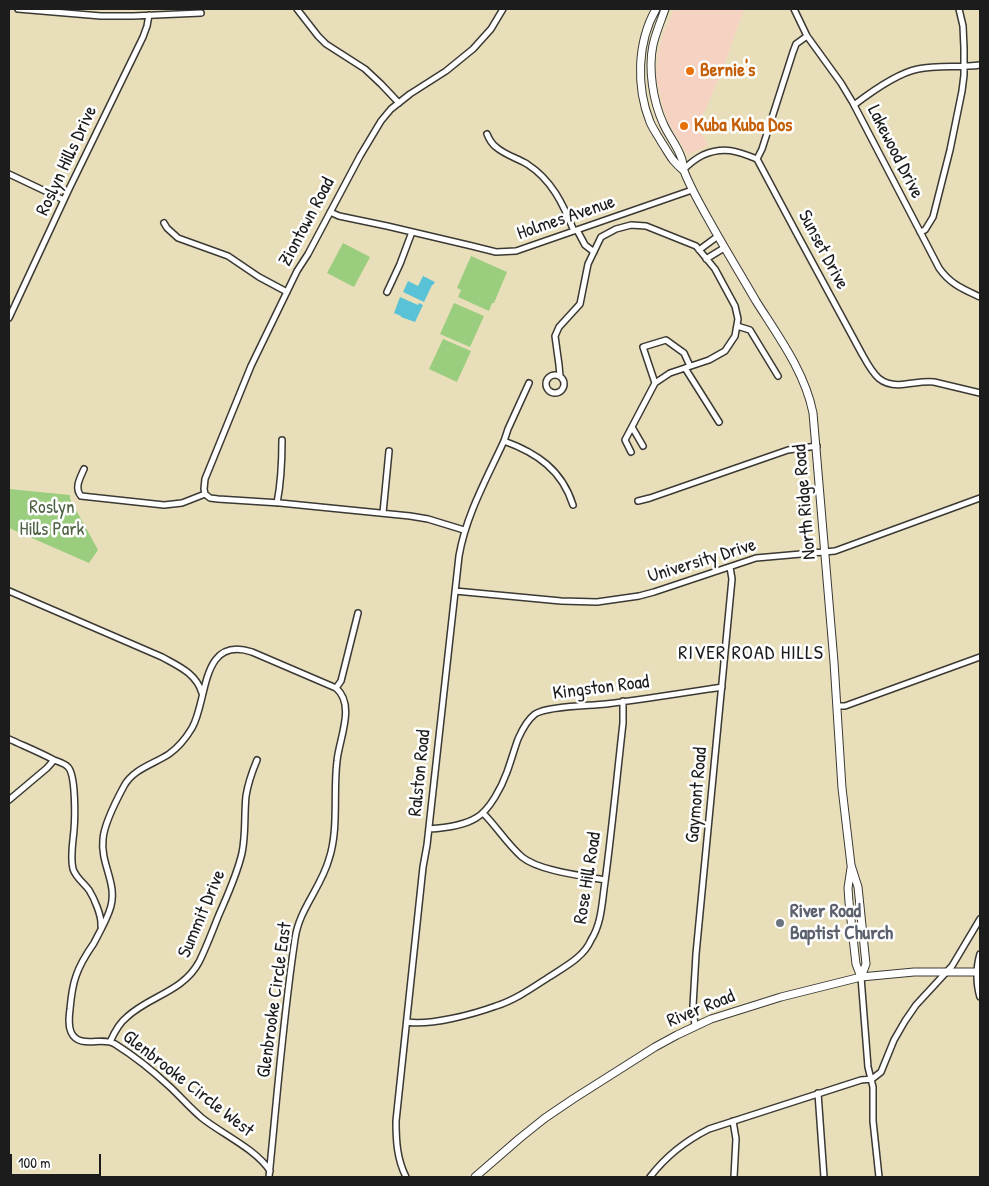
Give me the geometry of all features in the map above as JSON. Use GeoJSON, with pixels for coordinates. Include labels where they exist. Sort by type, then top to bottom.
{"type":"FeatureCollection","features":[{"type":"Feature","properties":{"kind":"main road","name":"North Ridge Road"},"geometry":{"type":"LineString","coordinates":[[656,9],[642,49],[641,76],[642,96],[652,127],[674,162],[683,170],[724,248],[793,361],[808,391],[813,413],[842,788],[851,865],[858,887],[866,964],[861,977]]}},
{"type":"Feature","properties":{"kind":"main road","name":"North Ridge Road"},"geometry":{"type":"LineString","coordinates":[[665,9],[653,46],[652,83],[659,113],[667,132],[681,155],[683,170]]}},
{"type":"Feature","properties":{"kind":"main road","name":"North Ridge Road"},"geometry":{"type":"LineString","coordinates":[[851,865],[848,888],[849,902],[856,964],[861,977]]}},
{"type":"Feature","properties":{"kind":"main road","name":"River Road"},"geometry":{"type":"LineString","coordinates":[[475,1177],[520,1138],[552,1114],[642,1054],[695,1026],[766,1001],[861,977],[898,973],[979,972]]}},
{"type":"Feature","properties":{"kind":"street"},"geometry":{"type":"LineString","coordinates":[[18,9],[101,16],[201,13]]}},
{"type":"Feature","properties":{"kind":"street"},"geometry":{"type":"LineString","coordinates":[[297,9],[326,44],[365,70],[398,103]]}},
{"type":"Feature","properties":{"kind":"street","name":"Ziontown Road"},"geometry":{"type":"LineString","coordinates":[[206,494],[204,485],[208,470],[251,366],[287,292],[374,131],[398,103],[446,71],[473,50],[491,29],[503,9]]}},
{"type":"Feature","properties":{"kind":"street","name":"Lakewood Drive"},"geometry":{"type":"LineString","coordinates":[[794,9],[807,36],[841,83],[854,105],[935,263],[950,281],[980,297]]}},
{"type":"Feature","properties":{"kind":"street"},"geometry":{"type":"LineString","coordinates":[[920,232],[925,230],[933,217],[959,111],[964,66],[963,26],[960,9]]}},
{"type":"Feature","properties":{"kind":"street","name":"Roslyn Hills Drive"},"geometry":{"type":"LineString","coordinates":[[9,318],[143,37],[149,15]]}},
{"type":"Feature","properties":{"kind":"street"},"geometry":{"type":"LineString","coordinates":[[683,170],[694,159],[718,150],[736,151],[758,159],[796,44],[807,36]]}},
{"type":"Feature","properties":{"kind":"street"},"geometry":{"type":"LineString","coordinates":[[854,105],[902,74],[919,69],[980,65]]}},
{"type":"Feature","properties":{"kind":"street"},"geometry":{"type":"LineString","coordinates":[[487,134],[496,148],[527,164],[554,188],[576,230],[586,245],[594,252]]}},
{"type":"Feature","properties":{"kind":"street","name":"Sunset Drive"},"geometry":{"type":"LineString","coordinates":[[758,159],[872,372],[885,383],[894,385],[926,381],[980,394]]}},
{"type":"Feature","properties":{"kind":"street"},"geometry":{"type":"LineString","coordinates":[[9,174],[64,200]]}},
{"type":"Feature","properties":{"kind":"street","name":"Holmes Avenue"},"geometry":{"type":"LineString","coordinates":[[330,212],[339,216],[504,252],[516,251],[692,190]]}},
{"type":"Feature","properties":{"kind":"street"},"geometry":{"type":"LineString","coordinates":[[164,223],[178,238],[228,256],[258,277],[287,292]]}},
{"type":"Feature","properties":{"kind":"street"},"geometry":{"type":"LineString","coordinates":[[560,376],[555,336],[559,328],[580,304],[588,264],[601,237],[616,229],[631,225],[646,226],[696,246],[715,269],[736,306],[738,318],[735,336],[725,351],[709,360],[670,373],[655,383],[625,440],[631,452]]}},
{"type":"Feature","properties":{"kind":"street"},"geometry":{"type":"LineString","coordinates":[[386,292],[400,264],[412,232]]}},
{"type":"Feature","properties":{"kind":"street"},"geometry":{"type":"LineString","coordinates":[[699,250],[718,236]]}},
{"type":"Feature","properties":{"kind":"street"},"geometry":{"type":"LineString","coordinates":[[706,259],[724,248]]}},
{"type":"Feature","properties":{"kind":"street"},"geometry":{"type":"LineString","coordinates":[[737,326],[750,330],[778,376]]}},
{"type":"Feature","properties":{"kind":"street"},"geometry":{"type":"LineString","coordinates":[[655,383],[643,348],[666,340],[684,353],[688,367],[719,422]]}},
{"type":"Feature","properties":{"kind":"street","name":"Ralston Road"},"geometry":{"type":"LineString","coordinates":[[406,1177],[399,1160],[396,1121],[458,556],[464,530],[529,383]]}},
{"type":"Feature","properties":{"kind":"street"},"geometry":{"type":"LineString","coordinates":[[632,427],[643,446]]}},
{"type":"Feature","properties":{"kind":"street"},"geometry":{"type":"LineString","coordinates":[[276,503],[279,493],[282,440]]}},
{"type":"Feature","properties":{"kind":"street"},"geometry":{"type":"LineString","coordinates":[[504,441],[531,452],[544,462],[559,478],[570,494],[573,505]]}},
{"type":"Feature","properties":{"kind":"street"},"geometry":{"type":"LineString","coordinates":[[638,501],[788,450],[817,446]]}},
{"type":"Feature","properties":{"kind":"street"},"geometry":{"type":"LineString","coordinates":[[383,513],[390,451]]}},
{"type":"Feature","properties":{"kind":"street"},"geometry":{"type":"LineString","coordinates":[[84,468],[77,490],[82,496],[164,505],[182,503],[206,494],[210,498],[218,499],[410,516],[428,519],[464,530]]}},
{"type":"Feature","properties":{"kind":"street","name":"University Drive"},"geometry":{"type":"LineString","coordinates":[[455,591],[561,601],[597,602],[640,596],[763,557],[835,551],[980,498]]}},
{"type":"Feature","properties":{"kind":"street","name":"Gaymont Road"},"geometry":{"type":"LineString","coordinates":[[695,1026],[693,1006],[696,954],[732,579],[730,567]]}},
{"type":"Feature","properties":{"kind":"street"},"geometry":{"type":"LineString","coordinates":[[9,591],[181,667],[196,680],[202,694]]}},
{"type":"Feature","properties":{"kind":"street"},"geometry":{"type":"LineString","coordinates":[[336,688],[341,681],[358,613]]}},
{"type":"Feature","properties":{"kind":"street","name":"Glenbrooke Circle West"},"geometry":{"type":"LineString","coordinates":[[270,1171],[261,1160],[204,1119],[169,1085],[128,1052],[110,1042],[81,1041],[74,1036],[69,1024],[71,997],[76,975],[109,912],[113,893],[103,856],[103,837],[106,826],[128,779],[169,754],[185,739],[193,726],[214,662],[222,654],[233,649],[239,649],[252,652],[336,688]]}},
{"type":"Feature","properties":{"kind":"street"},"geometry":{"type":"LineString","coordinates":[[837,706],[845,706],[980,658]]}},
{"type":"Feature","properties":{"kind":"street","name":"Kingston Road"},"geometry":{"type":"LineString","coordinates":[[428,829],[438,829],[468,822],[483,813],[502,784],[523,729],[536,714],[550,709],[722,687]]}},
{"type":"Feature","properties":{"kind":"street","name":"Glenbrooke Circle East"},"geometry":{"type":"LineString","coordinates":[[269,1177],[286,1004],[295,938],[298,923],[321,879],[332,851],[336,763],[346,706],[342,695],[336,688]]}},
{"type":"Feature","properties":{"kind":"street","name":"Rose Hill Road"},"geometry":{"type":"LineString","coordinates":[[407,1022],[425,1022],[455,1017],[503,1004],[570,963],[584,951],[595,934],[600,915],[624,701]]}},
{"type":"Feature","properties":{"kind":"street"},"geometry":{"type":"LineString","coordinates":[[9,740],[44,754],[68,767],[73,776],[75,827],[72,865],[76,874],[93,896],[102,922],[101,929]]}},
{"type":"Feature","properties":{"kind":"street"},"geometry":{"type":"LineString","coordinates":[[9,800],[54,760]]}},
{"type":"Feature","properties":{"kind":"street","name":"Summit Drive"},"geometry":{"type":"LineString","coordinates":[[110,1042],[113,1034],[126,1017],[179,985],[192,973],[198,964],[239,865],[244,836],[246,794],[257,760]]}},
{"type":"Feature","properties":{"kind":"street"},"geometry":{"type":"LineString","coordinates":[[483,813],[527,860],[555,870],[605,880]]}},
{"type":"Feature","properties":{"kind":"street"},"geometry":{"type":"LineString","coordinates":[[650,1177],[670,1154],[687,1141],[709,1129],[861,1080],[872,1080],[881,1072],[894,1040],[905,1022],[916,1006],[947,972],[980,919]]}},
{"type":"Feature","properties":{"kind":"street"},"geometry":{"type":"LineString","coordinates":[[980,954],[977,965],[980,997]]}},
{"type":"Feature","properties":{"kind":"street"},"geometry":{"type":"LineString","coordinates":[[861,977],[868,1067],[873,1093],[873,1134],[879,1177]]}},
{"type":"Feature","properties":{"kind":"street"},"geometry":{"type":"LineString","coordinates":[[818,1093],[824,1177]]}},
{"type":"Feature","properties":{"kind":"street"},"geometry":{"type":"LineString","coordinates":[[733,1121],[736,1132],[734,1177]]}},
{"type":"Feature","properties":{"kind":"shaded area"},"geometry":{"type":"Polygon","coordinates":[[[674,9],[744,9],[722,71],[702,118],[700,130],[708,145],[688,155],[668,122],[656,76],[658,52],[663,34],[674,9]]]}},
{"type":"Feature","properties":{"kind":"green space"},"geometry":{"type":"Polygon","coordinates":[[[343,243],[370,257],[354,287],[327,273],[343,243]]]}},
{"type":"Feature","properties":{"kind":"green space"},"geometry":{"type":"Polygon","coordinates":[[[471,256],[507,272],[489,311],[458,297],[461,290],[457,288],[471,256]]]}},
{"type":"Feature","properties":{"kind":"green space"},"geometry":{"type":"Polygon","coordinates":[[[454,303],[484,316],[470,347],[440,334],[454,303]]]}},
{"type":"Feature","properties":{"kind":"green space"},"geometry":{"type":"Polygon","coordinates":[[[443,339],[471,351],[457,382],[429,369],[443,339]]]}},
{"type":"Feature","properties":{"kind":"green space","name":"Roslyn Hills Park"},"geometry":{"type":"Polygon","coordinates":[[[9,489],[70,495],[70,499],[98,550],[89,563],[9,528],[9,489]]]}},
{"type":"Feature","properties":{"kind":"water"},"geometry":{"type":"Polygon","coordinates":[[[423,276],[435,282],[424,302],[403,292],[408,281],[418,286],[423,276]]]}},
{"type":"Feature","properties":{"kind":"water"},"geometry":{"type":"Polygon","coordinates":[[[400,297],[418,305],[419,303],[423,305],[415,322],[394,313],[400,297]]]}},
{"type":"Feature","properties":{"kind":"place","name":"Bernie's"},"geometry":{"type":"Point","coordinates":[690,71]}},
{"type":"Feature","properties":{"kind":"place","name":"Kuba Kuba Dos"},"geometry":{"type":"Point","coordinates":[684,126]}},
{"type":"Feature","properties":{"kind":"place","name":"River Road Baptist Church"},"geometry":{"type":"Point","coordinates":[780,923]}},
{"type":"Feature","properties":{"kind":"district","name":"RIVER ROAD HILLS"},"geometry":{"type":"Point","coordinates":[751,654]}}]}
